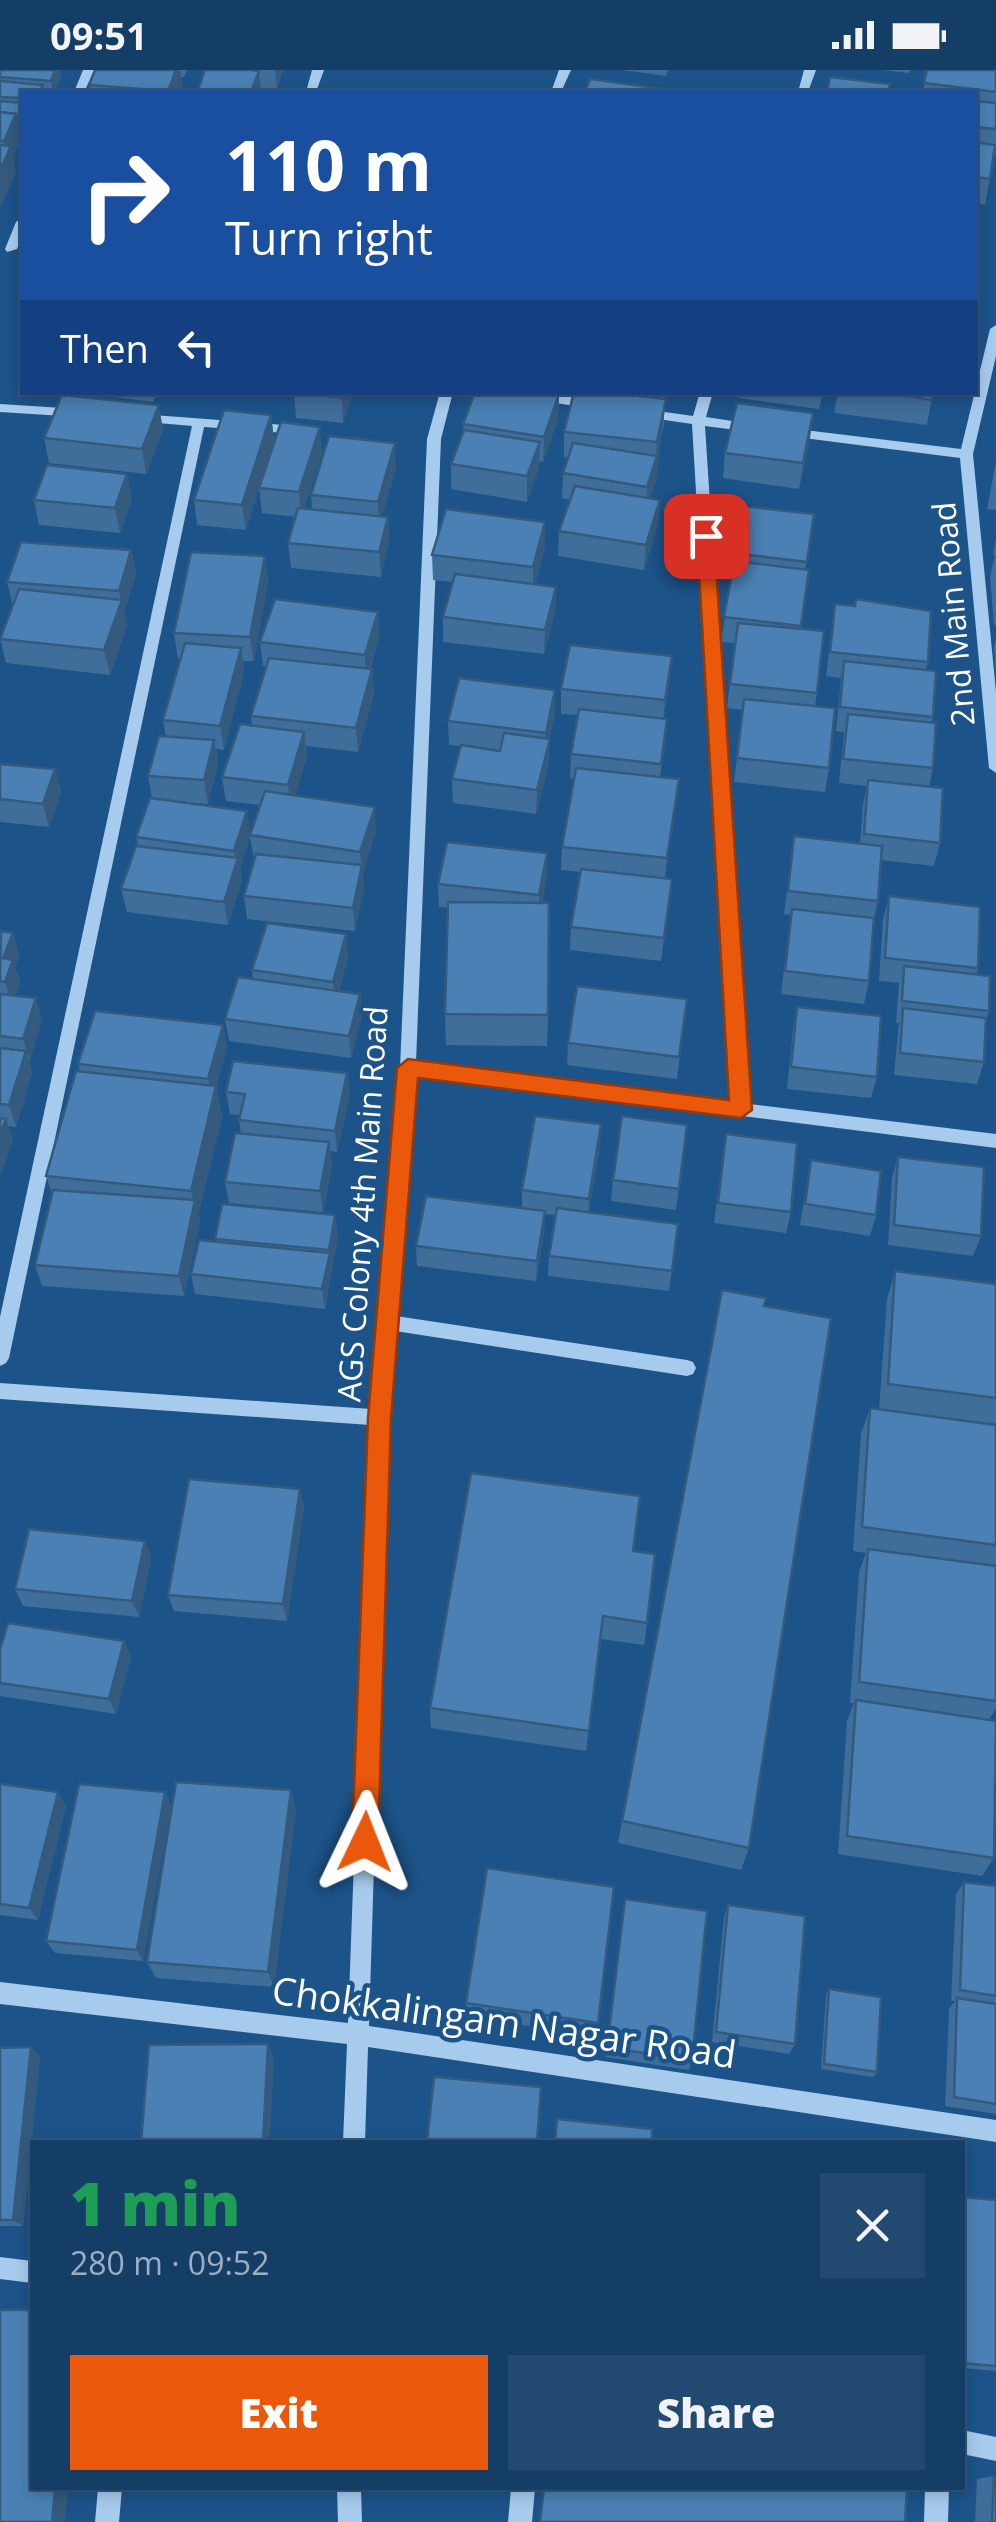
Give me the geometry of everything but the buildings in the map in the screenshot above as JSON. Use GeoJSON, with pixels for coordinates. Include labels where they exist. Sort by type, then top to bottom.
{"type":"FeatureCollection","features":[{"type":"Feature","properties":{"kind":"street","name":"2nd Main Road"},"geometry":{"type":"LineString","coordinates":[[996,329],[966,454],[996,768]]}},
{"type":"Feature","properties":{"kind":"street","name":"AGS Colony 4th Main Road"},"geometry":{"type":"LineString","coordinates":[[354,2140],[380,1418],[408,1068],[434,439],[446,395]]}},
{"type":"Feature","properties":{"kind":"street"},"geometry":{"type":"LineString","coordinates":[[531,395],[605,407]]}},
{"type":"Feature","properties":{"kind":"street"},"geometry":{"type":"LineString","coordinates":[[707,395],[698,421],[741,1110]]}},
{"type":"Feature","properties":{"kind":"street"},"geometry":{"type":"LineString","coordinates":[[0,408],[99,415]]}},
{"type":"Feature","properties":{"kind":"street"},"geometry":{"type":"LineString","coordinates":[[624,410],[966,454]]}},
{"type":"Feature","properties":{"kind":"street"},"geometry":{"type":"LineString","coordinates":[[119,416],[285,429]]}},
{"type":"Feature","properties":{"kind":"street"},"geometry":{"type":"LineString","coordinates":[[0,1358],[198,422]]}},
{"type":"Feature","properties":{"kind":"street"},"geometry":{"type":"LineString","coordinates":[[408,1068],[996,1141]]}},
{"type":"Feature","properties":{"kind":"street"},"geometry":{"type":"LineString","coordinates":[[388,1322],[688,1368]]}},
{"type":"Feature","properties":{"kind":"street"},"geometry":{"type":"LineString","coordinates":[[0,1391],[380,1418]]}},
{"type":"Feature","properties":{"kind":"street","name":"Chokkalingam Nagar Road"},"geometry":{"type":"LineString","coordinates":[[0,1993],[358,2034],[996,2131]]}},
{"type":"Feature","properties":{"kind":"street"},"geometry":{"type":"LineString","coordinates":[[0,2268],[30,2272]]}},
{"type":"Feature","properties":{"kind":"street"},"geometry":{"type":"LineString","coordinates":[[965,2443],[996,2448]]}},
{"type":"Feature","properties":{"kind":"street"},"geometry":{"type":"LineString","coordinates":[[107,2522],[110,2490]]}},
{"type":"Feature","properties":{"kind":"street"},"geometry":{"type":"LineString","coordinates":[[349,2490],[350,2522]]}},
{"type":"Feature","properties":{"kind":"street"},"geometry":{"type":"LineString","coordinates":[[520,2522],[523,2490]]}},
{"type":"Feature","properties":{"kind":"street"},"geometry":{"type":"LineString","coordinates":[[936,2522],[938,2490]]}},
{"type":"Feature","properties":{"kind":"route"},"geometry":{"type":"LineString","coordinates":[[365,1842],[380,1418],[408,1068],[741,1110],[706,536]]}}]}
